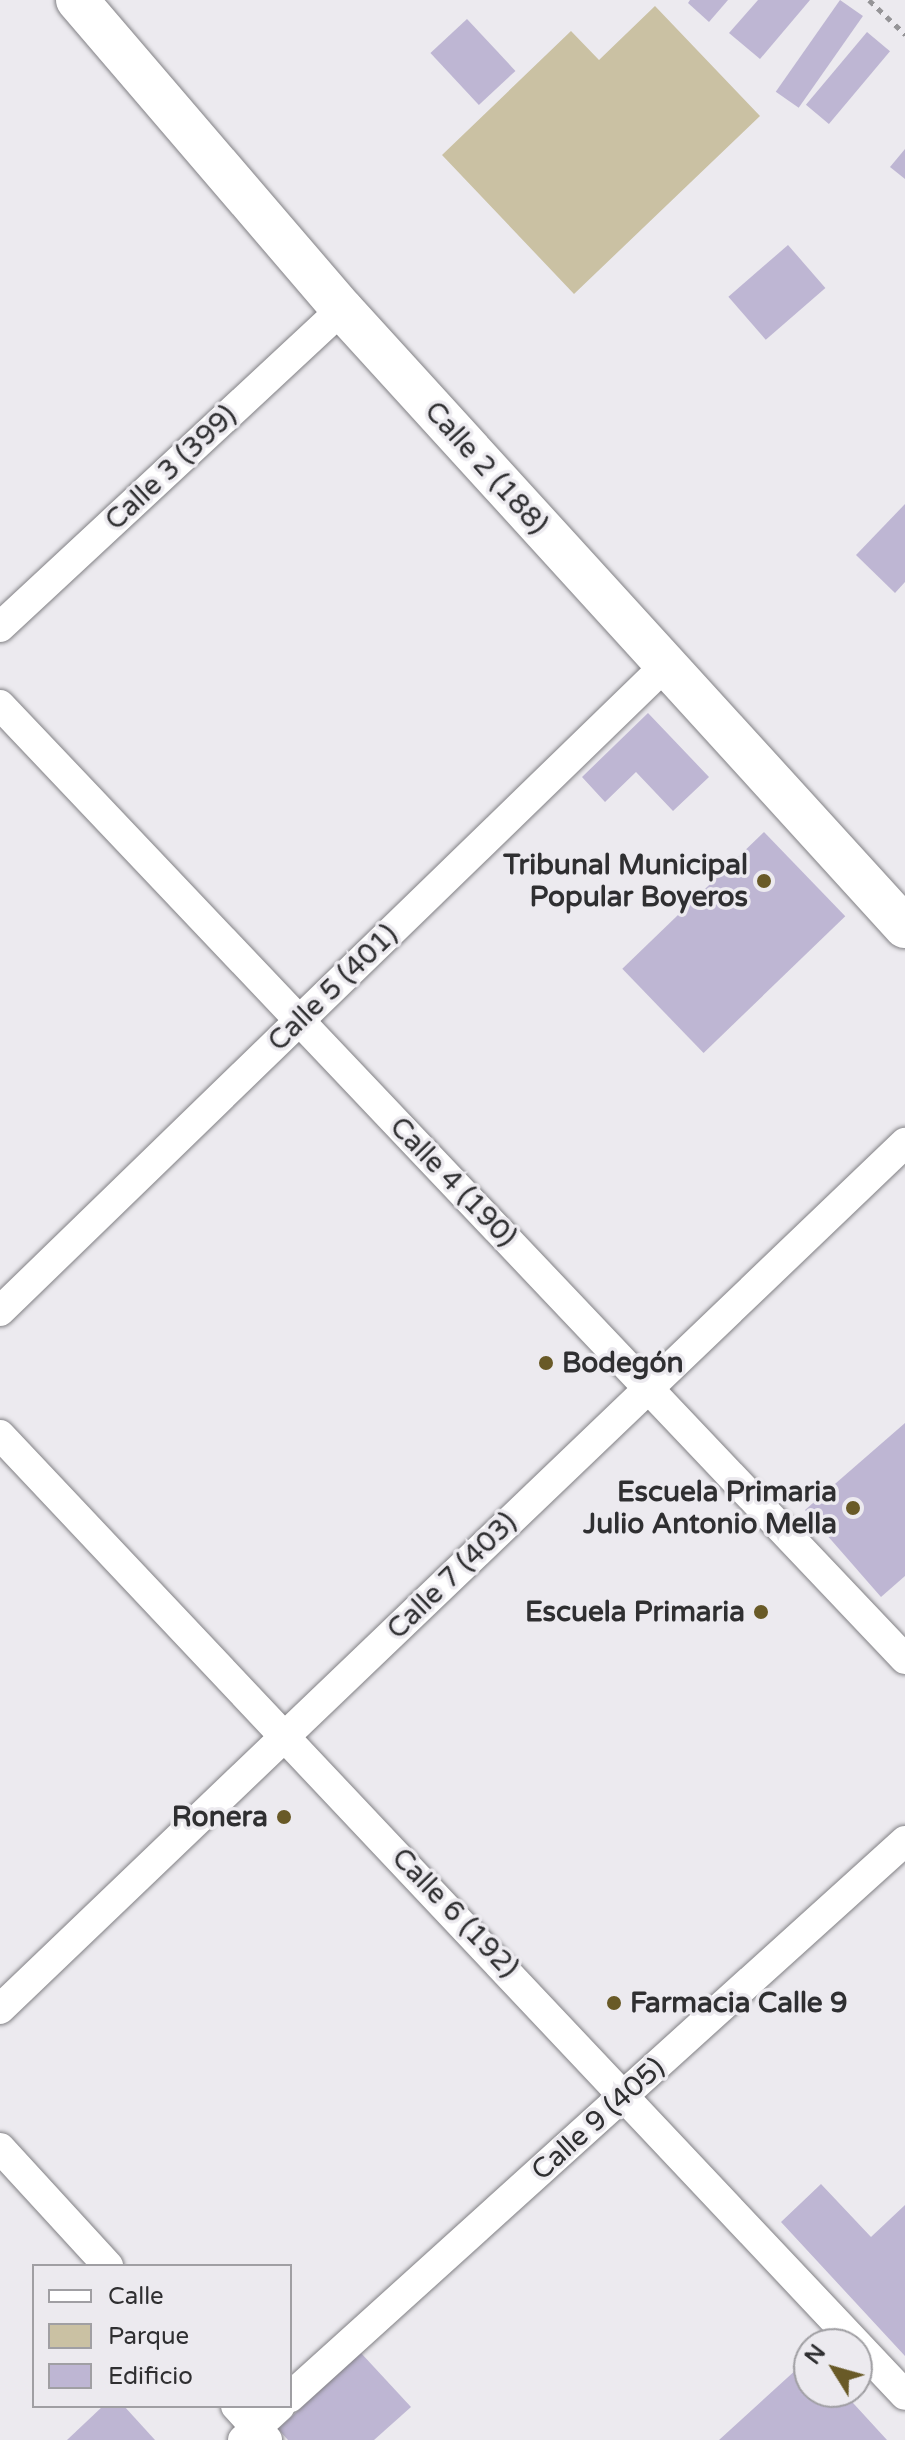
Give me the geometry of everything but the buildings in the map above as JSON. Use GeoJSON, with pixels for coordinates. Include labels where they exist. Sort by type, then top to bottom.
{"type":"FeatureCollection","features":[{"type":"Feature","properties":{"kind":"main road","name":"Calle 2 (188)"},"geometry":{"type":"LineString","coordinates":[[77,0],[342,309],[905,927]]}},
{"type":"Feature","properties":{"kind":"street","name":"Calle 3 (399)"},"geometry":{"type":"LineString","coordinates":[[0,627],[342,309]]}},
{"type":"Feature","properties":{"kind":"street","name":"Calle 5 (401)"},"geometry":{"type":"LineString","coordinates":[[0,1311],[666,665]]}},
{"type":"Feature","properties":{"kind":"street","name":"Calle 4 (190)"},"geometry":{"type":"LineString","coordinates":[[0,705],[905,1659]]}},
{"type":"Feature","properties":{"kind":"street","name":"Calle 7 (403)"},"geometry":{"type":"LineString","coordinates":[[0,2009],[905,1143]]}},
{"type":"Feature","properties":{"kind":"street","name":"Calle 6 (192)"},"geometry":{"type":"LineString","coordinates":[[0,1435],[626,2093],[905,2395]]}},
{"type":"Feature","properties":{"kind":"street","name":"Calle 9 (405)"},"geometry":{"type":"LineString","coordinates":[[292,2395],[905,1841]]}},
{"type":"Feature","properties":{"kind":"street"},"geometry":{"type":"LineString","coordinates":[[0,2148],[106,2264]]}},
{"type":"Feature","properties":{"kind":"street"},"geometry":{"type":"LineString","coordinates":[[250,2428],[277,2408]]}},
{"type":"Feature","properties":{"kind":"path"},"geometry":{"type":"LineString","coordinates":[[869,0],[905,34]]}},
{"type":"Feature","properties":{"kind":"green space"},"geometry":{"type":"Polygon","coordinates":[[[655,6],[760,116],[574,294],[442,155],[571,31],[599,60],[655,6]]]}},
{"type":"Feature","properties":{"kind":"place","name":"Tribunal Municipal Popular Boyeros"},"geometry":{"type":"Point","coordinates":[764,881]}},
{"type":"Feature","properties":{"kind":"place","name":"Bodegón"},"geometry":{"type":"Point","coordinates":[546,1363]}},
{"type":"Feature","properties":{"kind":"place","name":"Escuela Primaria Julio Antonio Mella"},"geometry":{"type":"Point","coordinates":[853,1508]}},
{"type":"Feature","properties":{"kind":"place","name":"Escuela Primaria"},"geometry":{"type":"Point","coordinates":[761,1612]}},
{"type":"Feature","properties":{"kind":"place","name":"Ronera"},"geometry":{"type":"Point","coordinates":[284,1817]}},
{"type":"Feature","properties":{"kind":"place","name":"Farmacia Calle 9"},"geometry":{"type":"Point","coordinates":[614,2003]}}]}
